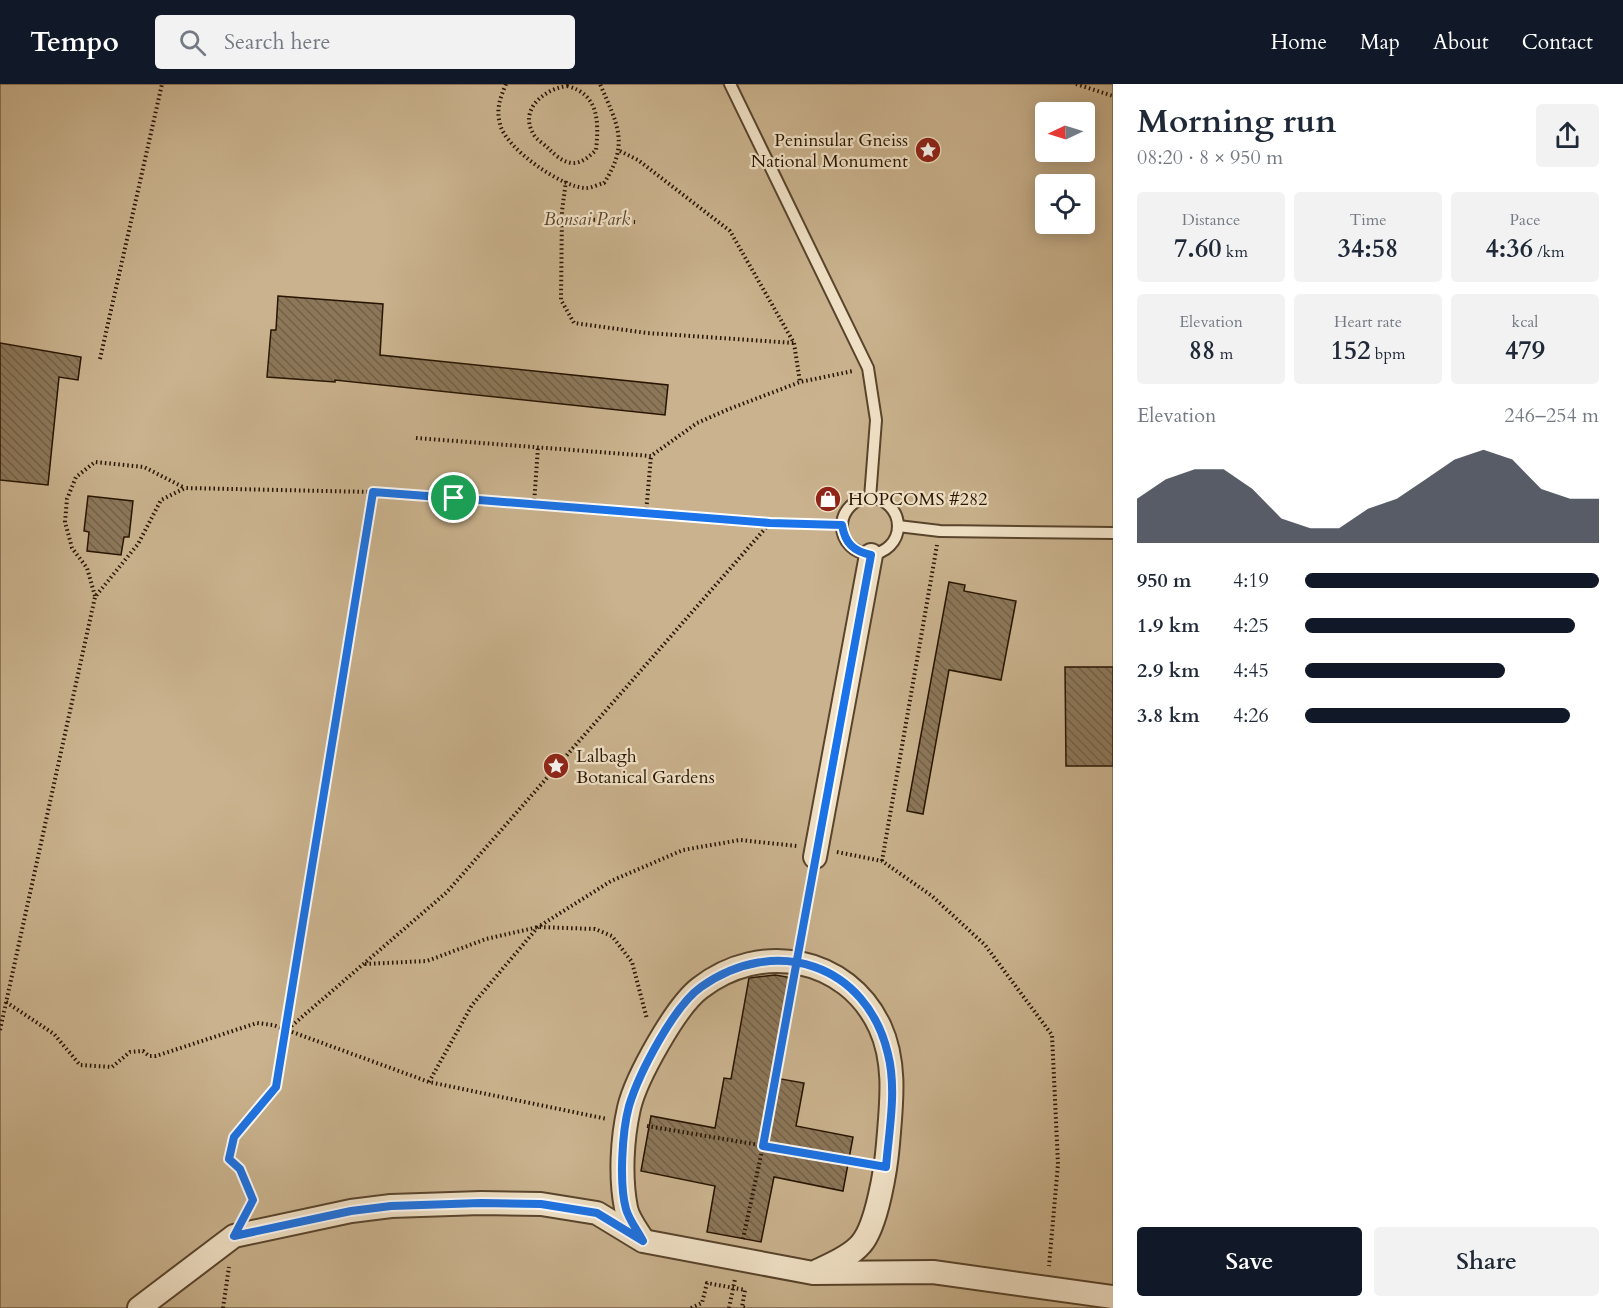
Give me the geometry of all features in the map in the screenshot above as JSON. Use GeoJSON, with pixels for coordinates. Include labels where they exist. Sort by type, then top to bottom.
{"type":"FeatureCollection","features":[{"type":"Feature","properties":{"kind":"street"},"geometry":{"type":"LineString","coordinates":[[815,857],[871,555]]}},
{"type":"Feature","properties":{"kind":"street"},"geometry":{"type":"LineString","coordinates":[[643,1241],[626,1210],[622,1178],[629,1105],[654,1052],[680,1007],[699,988],[723,973],[758,963],[795,960],[842,980],[863,1000],[880,1028],[889,1056],[892,1084],[886,1167],[876,1212],[862,1244],[838,1261],[813,1273]]}},
{"type":"Feature","properties":{"kind":"street"},"geometry":{"type":"LineString","coordinates":[[139,1308],[234,1236],[361,1210],[391,1206],[481,1203],[541,1204],[597,1213],[643,1241],[813,1273],[933,1272],[1113,1297]]}},
{"type":"Feature","properties":{"kind":"lane"},"geometry":{"type":"LineString","coordinates":[[730,84],[868,368],[876,420],[870,498]]}},
{"type":"Feature","properties":{"kind":"lane"},"geometry":{"type":"LineString","coordinates":[[870,498],[890,506],[898,526],[890,546],[871,555],[860,553],[850,546],[844,537],[842,525],[844,514],[850,506],[859,500],[870,498]]}},
{"type":"Feature","properties":{"kind":"lane"},"geometry":{"type":"LineString","coordinates":[[898,526],[940,531],[1113,533]]}},
{"type":"Feature","properties":{"kind":"path"},"geometry":{"type":"LineString","coordinates":[[100,360],[162,84]]}},
{"type":"Feature","properties":{"kind":"path"},"geometry":{"type":"LineString","coordinates":[[506,84],[498,104],[500,126],[515,149],[555,177],[586,188],[604,183],[620,151],[616,122],[600,84]]}},
{"type":"Feature","properties":{"kind":"path"},"geometry":{"type":"LineString","coordinates":[[1076,84],[1113,96]]}},
{"type":"Feature","properties":{"kind":"path"},"geometry":{"type":"LineString","coordinates":[[551,86],[581,89],[590,98],[599,126],[596,150],[587,159],[572,163],[557,157],[534,135],[530,123],[532,108],[551,86]]}},
{"type":"Feature","properties":{"kind":"path"},"geometry":{"type":"LineString","coordinates":[[620,151],[638,160],[730,231],[794,343],[800,382]]}},
{"type":"Feature","properties":{"kind":"path"},"geometry":{"type":"LineString","coordinates":[[566,181],[562,218],[561,300],[574,322],[647,333],[794,343]]}},
{"type":"Feature","properties":{"kind":"path"},"geometry":{"type":"LineString","coordinates":[[562,218],[635,222]]}},
{"type":"Feature","properties":{"kind":"path"},"geometry":{"type":"LineString","coordinates":[[416,438],[651,456],[697,423],[800,382],[868,368]]}},
{"type":"Feature","properties":{"kind":"path"},"geometry":{"type":"LineString","coordinates":[[534,504],[538,447]]}},
{"type":"Feature","properties":{"kind":"path"},"geometry":{"type":"LineString","coordinates":[[646,513],[651,456]]}},
{"type":"Feature","properties":{"kind":"path"},"geometry":{"type":"LineString","coordinates":[[95,597],[87,568],[72,548],[65,522],[67,499],[76,477],[95,462],[144,467],[185,488],[373,492],[770,523],[842,525]]}},
{"type":"Feature","properties":{"kind":"path"},"geometry":{"type":"LineString","coordinates":[[0,1030],[95,597],[138,544],[161,500],[185,488]]}},
{"type":"Feature","properties":{"kind":"path"},"geometry":{"type":"LineString","coordinates":[[223,1308],[234,1236],[253,1200],[240,1169],[229,1159],[234,1137],[276,1087],[373,492]]}},
{"type":"Feature","properties":{"kind":"path"},"geometry":{"type":"LineString","coordinates":[[287,1030],[447,892],[770,523]]}},
{"type":"Feature","properties":{"kind":"path"},"geometry":{"type":"LineString","coordinates":[[882,861],[940,531]]}},
{"type":"Feature","properties":{"kind":"path"},"geometry":{"type":"LineString","coordinates":[[729,1308],[763,1146],[815,857]]}},
{"type":"Feature","properties":{"kind":"path"},"geometry":{"type":"LineString","coordinates":[[364,964],[427,961],[486,939],[538,927],[595,929],[612,936],[632,962],[654,1052]]}},
{"type":"Feature","properties":{"kind":"path"},"geometry":{"type":"LineString","coordinates":[[6,1002],[54,1034],[80,1065],[88,1067],[112,1067],[130,1052],[143,1051],[149,1056],[156,1056],[257,1023],[287,1030],[429,1082],[626,1123],[886,1167]]}},
{"type":"Feature","properties":{"kind":"path"},"geometry":{"type":"LineString","coordinates":[[692,1308],[702,1303],[707,1283],[745,1290],[742,1307],[745,1308]]}},
{"type":"Feature","properties":{"kind":"green space","name":"Lalbagh Botanical Gardens"},"geometry":{"type":"Polygon","coordinates":[[[0,84],[1113,84],[1113,1308],[0,1308],[0,84]]]}},
{"type":"Feature","properties":{"kind":"building"},"geometry":{"type":"Polygon","coordinates":[[[278,296],[383,304],[380,355],[668,385],[665,415],[335,380],[335,382],[267,377],[271,330],[276,330],[278,296]]]}},
{"type":"Feature","properties":{"kind":"building"},"geometry":{"type":"Polygon","coordinates":[[[0,343],[81,357],[78,380],[59,377],[48,485],[0,480],[0,343]]]}},
{"type":"Feature","properties":{"kind":"building"},"geometry":{"type":"Polygon","coordinates":[[[88,496],[133,501],[129,537],[124,537],[121,555],[87,551],[89,532],[84,531],[88,496]]]}},
{"type":"Feature","properties":{"kind":"building"},"geometry":{"type":"Polygon","coordinates":[[[949,582],[965,585],[964,591],[1016,601],[1001,680],[949,670],[923,814],[907,811],[949,582]]]}},
{"type":"Feature","properties":{"kind":"building"},"geometry":{"type":"Polygon","coordinates":[[[1065,667],[1113,667],[1113,766],[1066,766],[1065,667]]]}},
{"type":"Feature","properties":{"kind":"building"},"geometry":{"type":"Polygon","coordinates":[[[775,975],[793,978],[775,1078],[804,1083],[796,1126],[853,1137],[843,1191],[774,1177],[761,1242],[707,1232],[715,1186],[641,1171],[651,1116],[715,1128],[724,1078],[731,1079],[749,978],[775,975]]]}},
{"type":"Feature","properties":{"kind":"place","name":"Peninsular Gneiss National Monument"},"geometry":{"type":"Point","coordinates":[928,150]}},
{"type":"Feature","properties":{"kind":"place","name":"HOPCOMS #282"},"geometry":{"type":"Point","coordinates":[828,499]}},
{"type":"Feature","properties":{"kind":"place","name":"Lalbagh Botanical Gardens"},"geometry":{"type":"Point","coordinates":[556,766]}},
{"type":"Feature","properties":{"kind":"route"},"geometry":{"type":"LineString","coordinates":[[454,498],[373,492],[276,1087],[234,1137],[229,1159],[240,1169],[253,1200],[234,1236],[351,1211],[391,1206],[481,1203],[541,1204],[597,1213],[643,1241],[626,1210],[622,1178],[629,1105],[656,1049],[680,1007],[699,988],[723,973],[758,963],[795,960],[819,968],[842,980],[863,1000],[880,1028],[889,1056],[892,1084],[886,1167],[763,1146],[795,960],[871,555],[860,553],[850,546],[844,537],[842,525],[770,523],[454,498]]}},
{"type":"Feature","properties":{"kind":"park label","name":"Bonsai Park"},"geometry":{"type":"Point","coordinates":[587,219]}}]}
